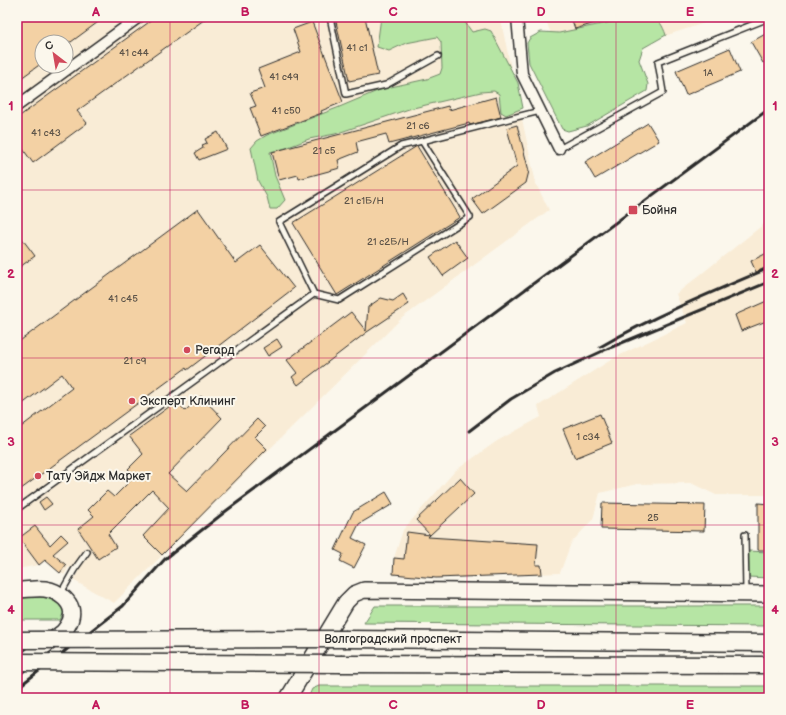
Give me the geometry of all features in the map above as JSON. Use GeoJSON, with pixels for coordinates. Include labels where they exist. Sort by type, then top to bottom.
{"type":"FeatureCollection","features":[{"type":"Feature","properties":{"kind":"main road"},"geometry":{"type":"LineString","coordinates":[[17,590],[45,589],[61,594],[68,602],[72,618],[63,632],[17,667]]}},
{"type":"Feature","properties":{"kind":"main road"},"geometry":{"type":"LineString","coordinates":[[288,698],[346,602],[354,594],[364,590],[769,594]]}},
{"type":"Feature","properties":{"kind":"main road","name":"Волгоградский проспект"},"geometry":{"type":"LineString","coordinates":[[17,640],[346,639],[769,643]]}},
{"type":"Feature","properties":{"kind":"main road","name":"Волгоградский проспект"},"geometry":{"type":"LineString","coordinates":[[17,662],[769,666]]}},
{"type":"Feature","properties":{"kind":"street"},"geometry":{"type":"LineString","coordinates":[[17,106],[139,17]]}},
{"type":"Feature","properties":{"kind":"street"},"geometry":{"type":"LineString","coordinates":[[518,17],[522,74],[560,149]]}},
{"type":"Feature","properties":{"kind":"lane"},"geometry":{"type":"LineString","coordinates":[[330,17],[346,94],[386,85],[438,56]]}},
{"type":"Feature","properties":{"kind":"lane"},"geometry":{"type":"LineString","coordinates":[[560,149],[663,92],[658,62],[769,18]]}},
{"type":"Feature","properties":{"kind":"lane"},"geometry":{"type":"LineString","coordinates":[[314,294],[279,222],[401,146],[422,142],[540,111]]}},
{"type":"Feature","properties":{"kind":"lane"},"geometry":{"type":"LineString","coordinates":[[17,509],[314,294],[339,300],[470,218],[422,142]]}},
{"type":"Feature","properties":{"kind":"lane"},"geometry":{"type":"LineString","coordinates":[[745,535],[746,594]]}},
{"type":"Feature","properties":{"kind":"lane"},"geometry":{"type":"LineString","coordinates":[[61,594],[74,570],[87,552]]}},
{"type":"Feature","properties":{"kind":"shaded area"},"geometry":{"type":"Polygon","coordinates":[[[17,17],[500,17],[536,184],[549,210],[402,318],[114,603],[73,580],[78,572],[69,567],[64,575],[45,560],[39,565],[17,569],[17,17]]]}},
{"type":"Feature","properties":{"kind":"shaded area"},"geometry":{"type":"Polygon","coordinates":[[[545,17],[723,17],[563,69],[545,17]]]}},
{"type":"Feature","properties":{"kind":"shaded area"},"geometry":{"type":"Polygon","coordinates":[[[769,220],[769,495],[716,495],[691,483],[637,484],[600,493],[593,519],[571,543],[560,573],[439,578],[393,574],[394,558],[403,530],[455,471],[497,441],[541,417],[538,406],[614,358],[687,323],[676,294],[769,220]]]}},
{"type":"Feature","properties":{"kind":"green space"},"geometry":{"type":"Polygon","coordinates":[[[381,17],[461,17],[472,32],[485,29],[491,31],[518,83],[523,108],[506,115],[501,112],[499,94],[494,91],[481,92],[409,109],[335,134],[309,139],[286,148],[270,152],[275,176],[285,200],[277,209],[270,209],[267,197],[258,181],[251,148],[257,141],[267,135],[382,89],[427,79],[440,74],[442,68],[441,42],[437,37],[406,43],[389,51],[377,47],[381,17]]]}},
{"type":"Feature","properties":{"kind":"green space"},"geometry":{"type":"Polygon","coordinates":[[[635,17],[655,18],[661,24],[666,35],[643,48],[639,60],[648,84],[647,91],[587,126],[568,131],[562,129],[529,63],[527,43],[530,38],[541,32],[559,33],[635,17]]]}},
{"type":"Feature","properties":{"kind":"green space"},"geometry":{"type":"Polygon","coordinates":[[[748,551],[769,552],[769,578],[748,577],[748,551]]]}},
{"type":"Feature","properties":{"kind":"green space"},"geometry":{"type":"Polygon","coordinates":[[[48,597],[57,602],[64,612],[60,620],[17,620],[17,598],[48,597]]]}},
{"type":"Feature","properties":{"kind":"green space"},"geometry":{"type":"Polygon","coordinates":[[[375,606],[769,606],[769,626],[364,623],[375,606]]]}},
{"type":"Feature","properties":{"kind":"green space"},"geometry":{"type":"Polygon","coordinates":[[[319,686],[769,686],[769,698],[308,698],[312,689],[319,686]]]}},
{"type":"Feature","properties":{"kind":"building"},"geometry":{"type":"Polygon","coordinates":[[[17,17],[105,17],[74,40],[74,34],[34,34],[34,69],[17,81],[17,17]]]}},
{"type":"Feature","properties":{"kind":"building"},"geometry":{"type":"Polygon","coordinates":[[[156,17],[208,17],[77,111],[87,123],[33,163],[17,141],[17,118],[156,17]]]}},
{"type":"Feature","properties":{"kind":"building"},"geometry":{"type":"Polygon","coordinates":[[[335,17],[365,17],[378,75],[349,81],[335,17]]]}},
{"type":"Feature","properties":{"kind":"building"},"geometry":{"type":"Polygon","coordinates":[[[571,17],[605,17],[605,20],[575,29],[571,17]]]}},
{"type":"Feature","properties":{"kind":"building"},"geometry":{"type":"Polygon","coordinates":[[[312,22],[343,102],[321,111],[322,113],[261,136],[250,108],[256,106],[250,93],[265,88],[258,69],[301,52],[293,29],[312,22]]]}},
{"type":"Feature","properties":{"kind":"building"},"geometry":{"type":"Polygon","coordinates":[[[769,32],[769,59],[763,63],[751,42],[769,32]]]}},
{"type":"Feature","properties":{"kind":"building"},"geometry":{"type":"Polygon","coordinates":[[[730,48],[740,72],[686,95],[676,71],[730,48]]]}},
{"type":"Feature","properties":{"kind":"building"},"geometry":{"type":"Polygon","coordinates":[[[496,97],[501,117],[470,125],[469,123],[389,144],[386,134],[356,142],[358,152],[338,160],[340,168],[299,179],[298,175],[279,180],[272,152],[448,106],[449,110],[496,97]]]}},
{"type":"Feature","properties":{"kind":"building"},"geometry":{"type":"Polygon","coordinates":[[[648,123],[659,141],[595,179],[585,162],[648,123]]]}},
{"type":"Feature","properties":{"kind":"building"},"geometry":{"type":"Polygon","coordinates":[[[517,125],[529,171],[526,183],[483,214],[472,199],[517,166],[507,128],[517,125]]]}},
{"type":"Feature","properties":{"kind":"building"},"geometry":{"type":"Polygon","coordinates":[[[218,132],[227,149],[199,160],[195,153],[203,148],[202,145],[207,143],[205,139],[218,132]]]}},
{"type":"Feature","properties":{"kind":"building"},"geometry":{"type":"Polygon","coordinates":[[[417,146],[460,217],[337,295],[293,223],[417,146]]]}},
{"type":"Feature","properties":{"kind":"building"},"geometry":{"type":"Polygon","coordinates":[[[198,209],[236,263],[260,245],[294,288],[187,370],[186,368],[17,492],[17,430],[72,388],[62,374],[17,408],[17,343],[198,209]]]}},
{"type":"Feature","properties":{"kind":"building"},"geometry":{"type":"Polygon","coordinates":[[[17,232],[35,256],[17,269],[17,232]]]}},
{"type":"Feature","properties":{"kind":"building"},"geometry":{"type":"Polygon","coordinates":[[[455,240],[468,258],[443,276],[430,257],[455,240]]]}},
{"type":"Feature","properties":{"kind":"building"},"geometry":{"type":"Polygon","coordinates":[[[769,252],[769,266],[756,272],[751,261],[769,252]]]}},
{"type":"Feature","properties":{"kind":"building"},"geometry":{"type":"Polygon","coordinates":[[[403,294],[409,304],[367,332],[298,385],[292,377],[297,373],[287,360],[351,312],[366,331],[368,307],[381,298],[393,301],[403,294]]]}},
{"type":"Feature","properties":{"kind":"building"},"geometry":{"type":"Polygon","coordinates":[[[769,300],[769,320],[741,331],[735,315],[769,300]]]}},
{"type":"Feature","properties":{"kind":"building"},"geometry":{"type":"Polygon","coordinates":[[[277,339],[282,347],[268,356],[263,348],[277,339]]]}},
{"type":"Feature","properties":{"kind":"building"},"geometry":{"type":"Polygon","coordinates":[[[201,396],[222,418],[168,474],[187,491],[257,419],[265,427],[255,437],[267,449],[162,555],[143,536],[169,508],[152,490],[108,534],[116,547],[98,559],[78,529],[94,516],[88,510],[107,491],[114,497],[135,476],[128,469],[143,454],[129,436],[177,401],[185,411],[201,396]]]}},
{"type":"Feature","properties":{"kind":"building"},"geometry":{"type":"Polygon","coordinates":[[[600,414],[612,443],[575,458],[563,429],[600,414]]]}},
{"type":"Feature","properties":{"kind":"building"},"geometry":{"type":"Polygon","coordinates":[[[460,478],[474,494],[430,535],[416,520],[460,478]]]}},
{"type":"Feature","properties":{"kind":"building"},"geometry":{"type":"Polygon","coordinates":[[[386,492],[393,504],[359,524],[352,538],[366,545],[354,568],[340,561],[343,554],[335,550],[353,512],[386,492]]]}},
{"type":"Feature","properties":{"kind":"building"},"geometry":{"type":"Polygon","coordinates":[[[46,497],[52,504],[44,510],[39,502],[46,497]]]}},
{"type":"Feature","properties":{"kind":"building"},"geometry":{"type":"Polygon","coordinates":[[[602,503],[705,505],[704,531],[601,529],[602,503]]]}},
{"type":"Feature","properties":{"kind":"building"},"geometry":{"type":"Polygon","coordinates":[[[758,503],[769,504],[769,550],[758,550],[758,503]]]}},
{"type":"Feature","properties":{"kind":"building"},"geometry":{"type":"Polygon","coordinates":[[[35,526],[50,545],[61,534],[68,541],[53,554],[66,565],[60,573],[45,560],[39,565],[19,538],[35,526]]]}},
{"type":"Feature","properties":{"kind":"building"},"geometry":{"type":"Polygon","coordinates":[[[407,532],[430,535],[428,537],[538,544],[536,565],[541,565],[542,574],[436,578],[393,574],[394,558],[404,559],[407,532]]]}},
{"type":"Feature","properties":{"kind":"railway"},"geometry":{"type":"LineString","coordinates":[[17,688],[123,606],[165,559],[226,511],[769,109]]}},
{"type":"Feature","properties":{"kind":"railway"},"geometry":{"type":"LineString","coordinates":[[600,347],[662,315],[769,268]]}},
{"type":"Feature","properties":{"kind":"railway"},"geometry":{"type":"LineString","coordinates":[[469,431],[511,399],[555,373],[607,349],[769,282]]}},
{"type":"Feature","properties":{"kind":"place","name":"Бойня"},"geometry":{"type":"Point","coordinates":[633,210]}},
{"type":"Feature","properties":{"kind":"place","name":"Регард"},"geometry":{"type":"Point","coordinates":[187,350]}},
{"type":"Feature","properties":{"kind":"place","name":"Эксперт Клининг"},"geometry":{"type":"Point","coordinates":[132,401]}},
{"type":"Feature","properties":{"kind":"place","name":"Тату Эйдж Маркет"},"geometry":{"type":"Point","coordinates":[38,476]}}]}
